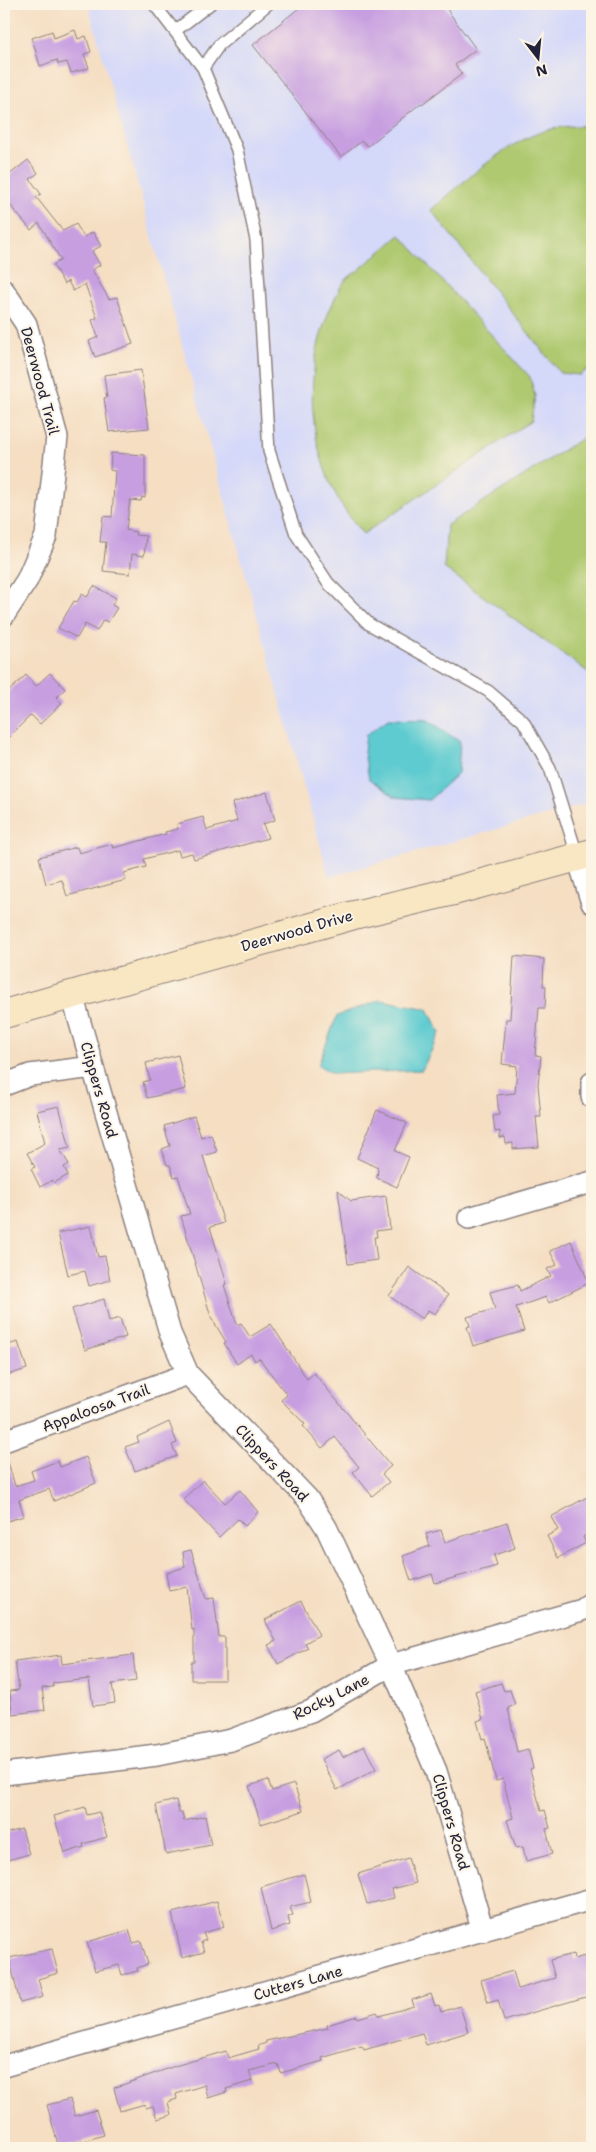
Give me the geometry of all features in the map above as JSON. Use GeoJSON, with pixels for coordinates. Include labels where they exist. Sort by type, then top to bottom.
{"type":"FeatureCollection","features":[{"type":"Feature","properties":{"kind":"street","name":"Deerwood Trail"},"geometry":{"type":"LineString","coordinates":[[4,291],[26,324],[57,437],[46,536],[28,580],[4,615]]}},
{"type":"Feature","properties":{"kind":"street"},"geometry":{"type":"LineString","coordinates":[[585,855],[592,903]]}},
{"type":"Feature","properties":{"kind":"street","name":"Deerwood Drive"},"geometry":{"type":"LineString","coordinates":[[4,1014],[354,914],[585,855]]}},
{"type":"Feature","properties":{"kind":"street","name":"Clippers Road"},"geometry":{"type":"LineString","coordinates":[[72,995],[170,1333],[188,1374],[306,1498],[326,1527],[391,1665],[436,1771],[483,1931]]}},
{"type":"Feature","properties":{"kind":"street"},"geometry":{"type":"LineString","coordinates":[[4,1085],[30,1075],[93,1068]]}},
{"type":"Feature","properties":{"kind":"street"},"geometry":{"type":"LineString","coordinates":[[592,1083],[592,1097]]}},
{"type":"Feature","properties":{"kind":"street"},"geometry":{"type":"LineString","coordinates":[[469,1218],[592,1182]]}},
{"type":"Feature","properties":{"kind":"street","name":"Appaloosa Trail"},"geometry":{"type":"LineString","coordinates":[[4,1441],[188,1374]]}},
{"type":"Feature","properties":{"kind":"street","name":"Rocky Lane"},"geometry":{"type":"LineString","coordinates":[[4,1774],[157,1755],[231,1740],[311,1711],[391,1665],[582,1610],[592,1603]]}},
{"type":"Feature","properties":{"kind":"street","name":"Cutters Lane"},"geometry":{"type":"LineString","coordinates":[[4,2066],[592,1899]]}},
{"type":"Feature","properties":{"kind":"lane"},"geometry":{"type":"LineString","coordinates":[[154,4],[203,68],[237,150],[256,240],[269,451],[296,534],[328,583],[369,624],[488,691],[523,721],[550,768],[585,855]]}},
{"type":"Feature","properties":{"kind":"lane"},"geometry":{"type":"LineString","coordinates":[[175,30],[210,4]]}},
{"type":"Feature","properties":{"kind":"lane"},"geometry":{"type":"LineString","coordinates":[[203,68],[219,45],[268,4]]}},
{"type":"Feature","properties":{"kind":"shaded area"},"geometry":{"type":"Polygon","coordinates":[[[88,4],[592,4],[592,802],[329,877],[88,4]]]}},
{"type":"Feature","properties":{"kind":"green space"},"geometry":{"type":"Polygon","coordinates":[[[592,127],[592,366],[580,375],[560,373],[431,210],[489,162],[521,141],[538,133],[556,128],[592,127]]]}},
{"type":"Feature","properties":{"kind":"green space"},"geometry":{"type":"Polygon","coordinates":[[[400,235],[530,377],[535,396],[531,421],[363,534],[344,509],[330,482],[320,454],[314,424],[312,394],[315,363],[321,334],[343,283],[400,235]]]}},
{"type":"Feature","properties":{"kind":"green space"},"geometry":{"type":"Polygon","coordinates":[[[592,432],[592,675],[444,568],[447,525],[592,432]]]}},
{"type":"Feature","properties":{"kind":"water"},"geometry":{"type":"Polygon","coordinates":[[[388,719],[428,720],[460,742],[458,773],[429,800],[395,797],[369,779],[364,752],[366,735],[388,719]]]}},
{"type":"Feature","properties":{"kind":"water"},"geometry":{"type":"Polygon","coordinates":[[[381,1000],[428,1009],[440,1033],[422,1070],[333,1074],[318,1065],[337,1016],[381,1000]]]}},
{"type":"Feature","properties":{"kind":"building"},"geometry":{"type":"Polygon","coordinates":[[[304,4],[443,4],[476,49],[455,65],[462,74],[421,103],[368,146],[362,141],[341,157],[253,45],[304,4]]]}},
{"type":"Feature","properties":{"kind":"building"},"geometry":{"type":"Polygon","coordinates":[[[75,30],[78,39],[86,36],[91,52],[84,54],[89,68],[71,73],[67,62],[58,64],[57,60],[40,66],[32,38],[52,31],[54,38],[75,30]]]}},
{"type":"Feature","properties":{"kind":"building"},"geometry":{"type":"Polygon","coordinates":[[[28,160],[38,173],[30,179],[41,194],[36,197],[63,231],[76,224],[84,237],[93,232],[101,246],[92,251],[100,265],[92,270],[109,299],[117,297],[133,344],[95,357],[89,341],[98,337],[92,320],[97,318],[85,284],[73,291],[68,281],[64,284],[53,265],[61,260],[39,223],[31,230],[4,198],[4,179],[28,160]]]}},
{"type":"Feature","properties":{"kind":"building"},"geometry":{"type":"Polygon","coordinates":[[[141,370],[149,428],[109,432],[104,398],[107,398],[104,375],[141,370]]]}},
{"type":"Feature","properties":{"kind":"building"},"geometry":{"type":"Polygon","coordinates":[[[111,453],[145,455],[145,498],[142,497],[141,501],[130,500],[126,530],[136,532],[135,535],[146,536],[144,556],[132,554],[130,574],[103,571],[106,542],[100,542],[103,516],[112,517],[115,471],[110,470],[111,453]]]}},
{"type":"Feature","properties":{"kind":"building"},"geometry":{"type":"Polygon","coordinates":[[[94,586],[116,598],[112,605],[117,608],[108,622],[103,620],[97,631],[85,624],[77,638],[58,628],[74,601],[77,602],[82,594],[87,597],[94,586]]]}},
{"type":"Feature","properties":{"kind":"building"},"geometry":{"type":"Polygon","coordinates":[[[50,673],[65,689],[56,698],[62,703],[40,724],[31,715],[4,742],[4,696],[26,675],[36,686],[50,673]]]}},
{"type":"Feature","properties":{"kind":"building"},"geometry":{"type":"Polygon","coordinates":[[[267,792],[275,820],[263,824],[268,838],[194,859],[192,853],[180,856],[178,850],[144,859],[146,867],[124,873],[126,880],[67,896],[62,880],[46,884],[39,857],[77,847],[79,853],[112,844],[113,848],[166,834],[165,832],[178,829],[177,824],[203,817],[207,830],[237,821],[232,803],[267,792]]]}},
{"type":"Feature","properties":{"kind":"building"},"geometry":{"type":"Polygon","coordinates":[[[514,956],[544,959],[543,986],[546,986],[545,1008],[539,1008],[535,1055],[541,1056],[538,1085],[541,1117],[536,1117],[539,1147],[513,1149],[513,1143],[506,1144],[505,1137],[500,1138],[500,1131],[495,1132],[493,1116],[499,1115],[497,1095],[515,1093],[517,1066],[502,1064],[506,1019],[510,1019],[514,956]]]}},
{"type":"Feature","properties":{"kind":"building"},"geometry":{"type":"Polygon","coordinates":[[[178,1055],[186,1089],[147,1098],[143,1082],[150,1080],[146,1063],[178,1055]]]}},
{"type":"Feature","properties":{"kind":"building"},"geometry":{"type":"Polygon","coordinates":[[[59,1106],[70,1148],[60,1150],[69,1164],[64,1167],[68,1175],[54,1183],[53,1180],[40,1187],[31,1169],[35,1167],[27,1153],[45,1143],[37,1111],[59,1106]]]}},
{"type":"Feature","properties":{"kind":"building"},"geometry":{"type":"Polygon","coordinates":[[[377,1110],[407,1123],[395,1151],[409,1157],[397,1187],[377,1178],[378,1168],[357,1158],[377,1110]]]}},
{"type":"Feature","properties":{"kind":"building"},"geometry":{"type":"Polygon","coordinates":[[[194,1116],[201,1137],[211,1134],[217,1152],[203,1156],[224,1223],[210,1227],[227,1284],[224,1285],[237,1325],[241,1323],[250,1337],[271,1324],[307,1379],[314,1373],[391,1466],[382,1474],[389,1482],[372,1496],[353,1472],[359,1467],[335,1437],[322,1448],[303,1426],[305,1424],[281,1400],[287,1395],[259,1358],[255,1361],[251,1354],[237,1364],[211,1317],[181,1216],[190,1214],[178,1176],[174,1177],[170,1165],[167,1165],[162,1149],[170,1146],[164,1126],[194,1116]]]}},
{"type":"Feature","properties":{"kind":"building"},"geometry":{"type":"Polygon","coordinates":[[[338,1190],[351,1201],[386,1196],[390,1229],[376,1231],[377,1237],[374,1237],[377,1260],[348,1264],[338,1190]]]}},
{"type":"Feature","properties":{"kind":"building"},"geometry":{"type":"Polygon","coordinates":[[[91,1226],[98,1257],[105,1256],[110,1280],[89,1286],[85,1271],[68,1275],[58,1233],[91,1226]]]}},
{"type":"Feature","properties":{"kind":"building"},"geometry":{"type":"Polygon","coordinates":[[[571,1241],[589,1283],[549,1303],[546,1297],[516,1307],[524,1331],[473,1346],[467,1327],[470,1326],[467,1317],[495,1309],[490,1292],[518,1285],[520,1291],[551,1276],[547,1269],[557,1265],[550,1251],[571,1241]]]}},
{"type":"Feature","properties":{"kind":"building"},"geometry":{"type":"Polygon","coordinates":[[[409,1267],[448,1295],[435,1314],[428,1310],[422,1319],[389,1296],[409,1267]]]}},
{"type":"Feature","properties":{"kind":"building"},"geometry":{"type":"Polygon","coordinates":[[[104,1299],[109,1321],[120,1318],[126,1337],[85,1350],[72,1309],[104,1299]]]}},
{"type":"Feature","properties":{"kind":"building"},"geometry":{"type":"Polygon","coordinates":[[[18,1342],[27,1369],[4,1376],[4,1346],[18,1342]]]}},
{"type":"Feature","properties":{"kind":"building"},"geometry":{"type":"Polygon","coordinates":[[[169,1422],[177,1443],[172,1445],[177,1456],[135,1471],[125,1447],[139,1442],[137,1437],[169,1422]]]}},
{"type":"Feature","properties":{"kind":"building"},"geometry":{"type":"Polygon","coordinates":[[[86,1457],[96,1483],[54,1501],[49,1489],[19,1500],[24,1516],[4,1522],[4,1463],[8,1462],[15,1486],[34,1480],[31,1471],[58,1461],[60,1467],[86,1457]]]}},
{"type":"Feature","properties":{"kind":"building"},"geometry":{"type":"Polygon","coordinates":[[[203,1480],[225,1503],[240,1490],[258,1512],[245,1526],[238,1519],[219,1537],[183,1499],[203,1480]]]}},
{"type":"Feature","properties":{"kind":"building"},"geometry":{"type":"Polygon","coordinates":[[[587,1497],[592,1507],[592,1531],[583,1537],[586,1543],[558,1558],[547,1536],[558,1530],[551,1517],[587,1497]]]}},
{"type":"Feature","properties":{"kind":"building"},"geometry":{"type":"Polygon","coordinates":[[[507,1522],[515,1548],[494,1555],[497,1566],[435,1583],[432,1574],[411,1581],[403,1556],[430,1546],[426,1534],[441,1530],[445,1542],[507,1522]]]}},
{"type":"Feature","properties":{"kind":"building"},"geometry":{"type":"Polygon","coordinates":[[[191,1550],[206,1599],[214,1598],[219,1637],[225,1637],[225,1680],[191,1680],[191,1662],[194,1662],[194,1629],[192,1630],[187,1587],[169,1591],[166,1573],[185,1567],[183,1552],[191,1550]]]}},
{"type":"Feature","properties":{"kind":"building"},"geometry":{"type":"Polygon","coordinates":[[[301,1601],[319,1635],[305,1643],[308,1648],[278,1664],[268,1645],[276,1641],[265,1620],[301,1601]]]}},
{"type":"Feature","properties":{"kind":"building"},"geometry":{"type":"Polygon","coordinates":[[[61,1655],[62,1664],[133,1655],[136,1681],[112,1684],[115,1703],[93,1706],[89,1679],[53,1683],[53,1687],[42,1688],[45,1710],[12,1714],[10,1691],[19,1690],[15,1661],[61,1655]]]}},
{"type":"Feature","properties":{"kind":"building"},"geometry":{"type":"Polygon","coordinates":[[[501,1683],[504,1691],[510,1690],[515,1705],[508,1708],[517,1752],[528,1749],[533,1768],[530,1769],[541,1811],[545,1810],[550,1828],[546,1829],[552,1854],[526,1861],[523,1847],[516,1848],[507,1820],[513,1818],[503,1779],[496,1781],[485,1738],[482,1739],[477,1721],[483,1719],[475,1691],[501,1683]]]}},
{"type":"Feature","properties":{"kind":"building"},"geometry":{"type":"Polygon","coordinates":[[[364,1746],[376,1769],[337,1790],[321,1759],[339,1750],[343,1757],[364,1746]]]}},
{"type":"Feature","properties":{"kind":"building"},"geometry":{"type":"Polygon","coordinates":[[[268,1780],[272,1791],[294,1784],[303,1811],[261,1824],[249,1786],[268,1780]]]}},
{"type":"Feature","properties":{"kind":"building"},"geometry":{"type":"Polygon","coordinates":[[[176,1800],[184,1821],[205,1816],[211,1845],[166,1854],[156,1805],[176,1800]]]}},
{"type":"Feature","properties":{"kind":"building"},"geometry":{"type":"Polygon","coordinates":[[[85,1807],[87,1815],[99,1812],[107,1837],[83,1844],[84,1847],[65,1853],[54,1816],[85,1807]]]}},
{"type":"Feature","properties":{"kind":"building"},"geometry":{"type":"Polygon","coordinates":[[[22,1829],[29,1854],[4,1861],[4,1834],[22,1829]]]}},
{"type":"Feature","properties":{"kind":"building"},"geometry":{"type":"Polygon","coordinates":[[[408,1858],[416,1883],[392,1889],[394,1898],[367,1904],[358,1874],[408,1858]]]}},
{"type":"Feature","properties":{"kind":"building"},"geometry":{"type":"Polygon","coordinates":[[[304,1874],[311,1902],[290,1907],[293,1915],[288,1917],[290,1925],[271,1931],[261,1887],[304,1874]]]}},
{"type":"Feature","properties":{"kind":"building"},"geometry":{"type":"Polygon","coordinates":[[[217,1901],[224,1927],[203,1933],[206,1940],[201,1942],[204,1952],[182,1958],[172,1913],[217,1901]]]}},
{"type":"Feature","properties":{"kind":"building"},"geometry":{"type":"Polygon","coordinates":[[[129,1930],[133,1943],[141,1941],[148,1964],[137,1968],[138,1971],[122,1975],[119,1965],[95,1971],[87,1942],[129,1930]]]}},
{"type":"Feature","properties":{"kind":"building"},"geometry":{"type":"Polygon","coordinates":[[[52,1949],[58,1973],[38,1979],[43,1997],[20,2003],[9,1958],[52,1949]]]}},
{"type":"Feature","properties":{"kind":"building"},"geometry":{"type":"Polygon","coordinates":[[[573,1954],[574,1959],[592,1954],[592,1995],[504,2021],[498,2000],[488,2003],[481,1980],[513,1971],[518,1989],[555,1978],[550,1960],[573,1954]]]}},
{"type":"Feature","properties":{"kind":"building"},"geometry":{"type":"Polygon","coordinates":[[[431,1994],[435,2006],[439,2005],[441,2012],[460,2006],[468,2032],[426,2045],[422,2033],[364,2050],[362,2046],[322,2058],[323,2061],[281,2073],[278,2064],[249,2071],[252,2081],[226,2089],[227,2092],[208,2098],[205,2085],[176,2094],[177,2099],[168,2102],[171,2115],[157,2119],[153,2106],[146,2108],[145,2104],[120,2111],[114,2088],[175,2066],[226,2051],[228,2058],[259,2049],[258,2046],[266,2043],[266,2041],[328,2028],[327,2025],[357,2016],[358,2018],[377,2012],[379,2016],[414,2006],[412,2000],[431,1994]]]}},
{"type":"Feature","properties":{"kind":"building"},"geometry":{"type":"Polygon","coordinates":[[[70,2099],[75,2116],[96,2110],[104,2135],[59,2148],[47,2105],[70,2099]]]}}]}
